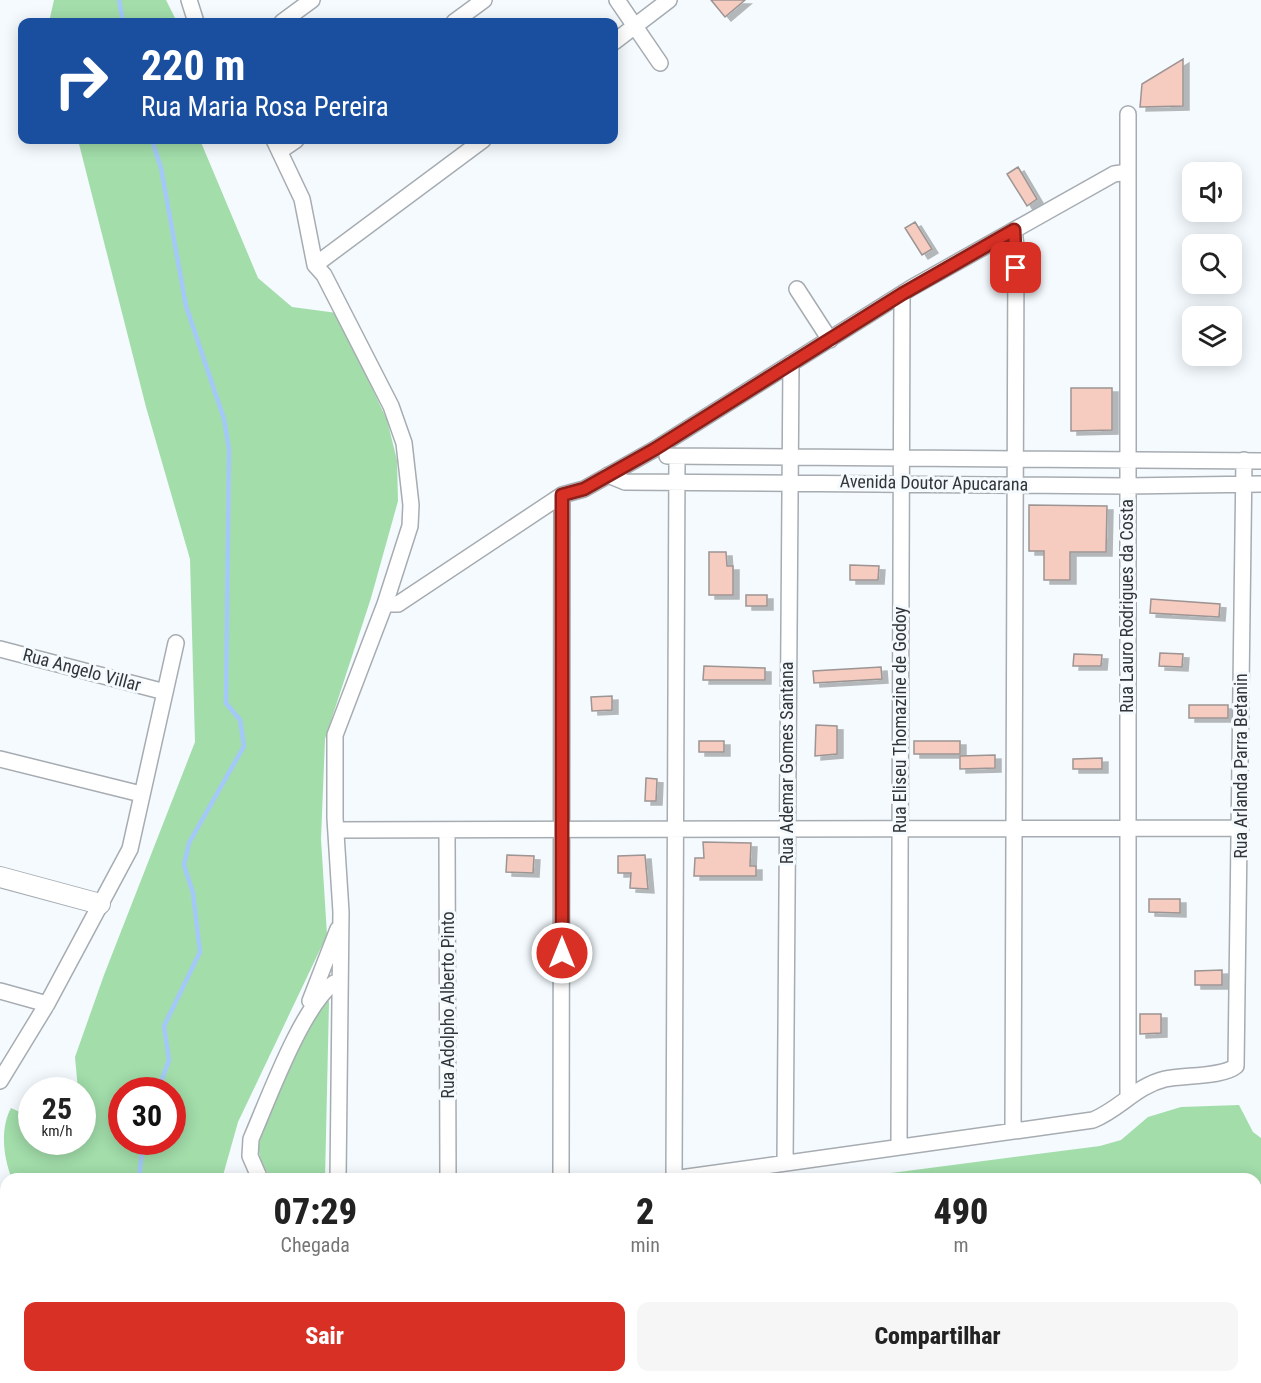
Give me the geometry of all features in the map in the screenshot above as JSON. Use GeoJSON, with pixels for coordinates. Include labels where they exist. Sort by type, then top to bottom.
{"type":"FeatureCollection","features":[{"type":"Feature","properties":{"kind":"street"},"geometry":{"type":"LineString","coordinates":[[189,0],[195,18]]}},
{"type":"Feature","properties":{"kind":"street"},"geometry":{"type":"LineString","coordinates":[[287,18],[312,0]]}},
{"type":"Feature","properties":{"kind":"street"},"geometry":{"type":"LineString","coordinates":[[459,18],[484,0]]}},
{"type":"Feature","properties":{"kind":"street"},"geometry":{"type":"LineString","coordinates":[[616,0],[660,63]]}},
{"type":"Feature","properties":{"kind":"street"},"geometry":{"type":"LineString","coordinates":[[618,39],[669,0]]}},
{"type":"Feature","properties":{"kind":"street","name":"Rua Lauro Rodrigues da Costa"},"geometry":{"type":"LineString","coordinates":[[1128,114],[1126,459],[1128,1098]]}},
{"type":"Feature","properties":{"kind":"street"},"geometry":{"type":"LineString","coordinates":[[315,265],[478,144]]}},
{"type":"Feature","properties":{"kind":"street"},"geometry":{"type":"LineString","coordinates":[[277,145],[302,199],[315,265],[324,275],[391,406],[404,443],[410,484],[410,526],[386,604],[335,735],[336,830],[341,923],[338,1173]]}},
{"type":"Feature","properties":{"kind":"street"},"geometry":{"type":"LineString","coordinates":[[386,604],[398,604],[562,495],[584,489],[655,449],[902,294],[1114,174],[1128,172]]}},
{"type":"Feature","properties":{"kind":"street"},"geometry":{"type":"LineString","coordinates":[[1013,1131],[1016,246],[1014,230]]}},
{"type":"Feature","properties":{"kind":"street"},"geometry":{"type":"LineString","coordinates":[[797,289],[830,340]]}},
{"type":"Feature","properties":{"kind":"street","name":"Rua Eliseu Thomazine de Godoy"},"geometry":{"type":"LineString","coordinates":[[899,1146],[902,294]]}},
{"type":"Feature","properties":{"kind":"street","name":"Rua Ademar Gomes Santana"},"geometry":{"type":"LineString","coordinates":[[785,1163],[788,482],[791,457],[791,363]]}},
{"type":"Feature","properties":{"kind":"street","name":"Avenida Doutor Apucarana"},"geometry":{"type":"LineString","coordinates":[[655,449],[663,455],[677,458],[1261,461]]}},
{"type":"Feature","properties":{"kind":"street"},"geometry":{"type":"LineString","coordinates":[[673,1173],[677,458]]}},
{"type":"Feature","properties":{"kind":"street","name":"Rua Arlanda Parra Betanin"},"geometry":{"type":"LineString","coordinates":[[1128,1098],[1155,1082],[1232,1070],[1239,1056],[1244,460]]}},
{"type":"Feature","properties":{"kind":"street","name":"Avenida Doutor Apucarana"},"geometry":{"type":"LineString","coordinates":[[608,475],[625,482],[901,482],[1126,486],[1261,484]]}},
{"type":"Feature","properties":{"kind":"street"},"geometry":{"type":"LineString","coordinates":[[561,1173],[562,495]]}},
{"type":"Feature","properties":{"kind":"street"},"geometry":{"type":"LineString","coordinates":[[0,1081],[47,1004],[130,849],[176,643]]}},
{"type":"Feature","properties":{"kind":"street","name":"Rua Angelo Villar"},"geometry":{"type":"LineString","coordinates":[[0,649],[165,692]]}},
{"type":"Feature","properties":{"kind":"street"},"geometry":{"type":"LineString","coordinates":[[0,759],[141,794]]}},
{"type":"Feature","properties":{"kind":"street"},"geometry":{"type":"LineString","coordinates":[[336,830],[1241,828]]}},
{"type":"Feature","properties":{"kind":"street","name":"Rua Adolpho Alberto Pinto"},"geometry":{"type":"LineString","coordinates":[[447,831],[448,1173]]}},
{"type":"Feature","properties":{"kind":"street"},"geometry":{"type":"LineString","coordinates":[[0,877],[100,904]]}},
{"type":"Feature","properties":{"kind":"street"},"geometry":{"type":"LineString","coordinates":[[257,1173],[250,1156],[251,1139],[305,1019],[341,923]]}},
{"type":"Feature","properties":{"kind":"street"},"geometry":{"type":"LineString","coordinates":[[305,1019],[328,987],[334,983],[338,984],[340,990]]}},
{"type":"Feature","properties":{"kind":"street"},"geometry":{"type":"LineString","coordinates":[[0,991],[47,1004]]}},
{"type":"Feature","properties":{"kind":"street"},"geometry":{"type":"LineString","coordinates":[[715,1173],[1093,1120],[1110,1113],[1128,1098]]}},
{"type":"Feature","properties":{"kind":"green space"},"geometry":{"type":"Polygon","coordinates":[[[54,0],[166,0],[175,18],[50,18],[54,0]]]}},
{"type":"Feature","properties":{"kind":"green space"},"geometry":{"type":"Polygon","coordinates":[[[79,144],[202,144],[258,278],[292,307],[337,313],[387,420],[397,460],[398,501],[371,598],[325,739],[321,839],[327,935],[238,1122],[224,1173],[10,1173],[6,1161],[4,1134],[11,1108],[18,1111],[18,1155],[96,1155],[96,1077],[77,1077],[75,1057],[104,975],[195,742],[190,559],[146,407],[79,144]]]}},
{"type":"Feature","properties":{"kind":"green space"},"geometry":{"type":"Polygon","coordinates":[[[317,999],[328,999],[325,1173],[268,1173],[260,1160],[258,1143],[317,999]]]}},
{"type":"Feature","properties":{"kind":"green space"},"geometry":{"type":"Polygon","coordinates":[[[1239,1105],[1253,1132],[1261,1138],[1261,1173],[891,1173],[1100,1146],[1121,1140],[1148,1117],[1181,1107],[1239,1105]]]}},
{"type":"Feature","properties":{"kind":"building"},"geometry":{"type":"Polygon","coordinates":[[[711,0],[745,0],[725,17],[711,0]]]}},
{"type":"Feature","properties":{"kind":"building"},"geometry":{"type":"Polygon","coordinates":[[[1183,59],[1183,106],[1140,107],[1142,84],[1183,59]]]}},
{"type":"Feature","properties":{"kind":"building"},"geometry":{"type":"Polygon","coordinates":[[[1018,167],[1037,199],[1027,206],[1007,174],[1018,167]]]}},
{"type":"Feature","properties":{"kind":"building"},"geometry":{"type":"Polygon","coordinates":[[[915,222],[932,249],[922,255],[905,228],[915,222]]]}},
{"type":"Feature","properties":{"kind":"building"},"geometry":{"type":"Polygon","coordinates":[[[1071,388],[1112,388],[1112,430],[1071,431],[1071,388]]]}},
{"type":"Feature","properties":{"kind":"building"},"geometry":{"type":"Polygon","coordinates":[[[1029,505],[1107,506],[1106,552],[1070,552],[1070,580],[1044,580],[1044,551],[1029,551],[1029,505]]]}},
{"type":"Feature","properties":{"kind":"building"},"geometry":{"type":"Polygon","coordinates":[[[709,552],[726,552],[727,566],[733,566],[733,595],[709,595],[709,552]]]}},
{"type":"Feature","properties":{"kind":"building"},"geometry":{"type":"Polygon","coordinates":[[[850,565],[879,566],[878,580],[850,580],[850,565]]]}},
{"type":"Feature","properties":{"kind":"building"},"geometry":{"type":"Polygon","coordinates":[[[746,595],[767,595],[767,606],[746,606],[746,595]]]}},
{"type":"Feature","properties":{"kind":"building"},"geometry":{"type":"Polygon","coordinates":[[[1151,599],[1220,604],[1219,617],[1150,613],[1151,599]]]}},
{"type":"Feature","properties":{"kind":"building"},"geometry":{"type":"Polygon","coordinates":[[[1160,653],[1183,654],[1182,667],[1159,666],[1160,653]]]}},
{"type":"Feature","properties":{"kind":"building"},"geometry":{"type":"Polygon","coordinates":[[[1074,654],[1102,655],[1101,666],[1073,666],[1074,654]]]}},
{"type":"Feature","properties":{"kind":"building"},"geometry":{"type":"Polygon","coordinates":[[[704,666],[765,668],[765,680],[703,680],[704,666]]]}},
{"type":"Feature","properties":{"kind":"building"},"geometry":{"type":"Polygon","coordinates":[[[881,667],[882,679],[814,683],[813,671],[881,667]]]}},
{"type":"Feature","properties":{"kind":"building"},"geometry":{"type":"Polygon","coordinates":[[[612,696],[612,710],[592,711],[591,697],[612,696]]]}},
{"type":"Feature","properties":{"kind":"building"},"geometry":{"type":"Polygon","coordinates":[[[1189,705],[1228,705],[1228,718],[1189,718],[1189,705]]]}},
{"type":"Feature","properties":{"kind":"building"},"geometry":{"type":"Polygon","coordinates":[[[816,725],[837,726],[837,754],[815,756],[816,725]]]}},
{"type":"Feature","properties":{"kind":"building"},"geometry":{"type":"Polygon","coordinates":[[[699,741],[724,741],[724,752],[699,752],[699,741]]]}},
{"type":"Feature","properties":{"kind":"building"},"geometry":{"type":"Polygon","coordinates":[[[914,741],[960,741],[960,754],[914,754],[914,741]]]}},
{"type":"Feature","properties":{"kind":"building"},"geometry":{"type":"Polygon","coordinates":[[[995,755],[995,768],[960,769],[960,756],[995,755]]]}},
{"type":"Feature","properties":{"kind":"building"},"geometry":{"type":"Polygon","coordinates":[[[1102,758],[1102,769],[1073,769],[1073,759],[1102,758]]]}},
{"type":"Feature","properties":{"kind":"building"},"geometry":{"type":"Polygon","coordinates":[[[646,778],[657,779],[656,801],[645,801],[646,778]]]}},
{"type":"Feature","properties":{"kind":"building"},"geometry":{"type":"Polygon","coordinates":[[[703,842],[751,843],[750,866],[756,866],[756,876],[694,876],[695,858],[704,858],[703,842]]]}},
{"type":"Feature","properties":{"kind":"building"},"geometry":{"type":"Polygon","coordinates":[[[507,855],[534,856],[533,873],[506,872],[507,855]]]}},
{"type":"Feature","properties":{"kind":"building"},"geometry":{"type":"Polygon","coordinates":[[[645,855],[648,889],[630,888],[631,873],[618,873],[618,856],[645,855]]]}},
{"type":"Feature","properties":{"kind":"building"},"geometry":{"type":"Polygon","coordinates":[[[1149,899],[1180,899],[1180,913],[1149,912],[1149,899]]]}},
{"type":"Feature","properties":{"kind":"building"},"geometry":{"type":"Polygon","coordinates":[[[1222,970],[1222,985],[1195,985],[1195,971],[1222,970]]]}},
{"type":"Feature","properties":{"kind":"building"},"geometry":{"type":"Polygon","coordinates":[[[1140,1014],[1161,1014],[1161,1033],[1140,1034],[1140,1014]]]}},
{"type":"Feature","properties":{"kind":"waterway"},"geometry":{"type":"LineString","coordinates":[[119,0],[122,18]]}},
{"type":"Feature","properties":{"kind":"waterway"},"geometry":{"type":"LineString","coordinates":[[153,144],[161,168],[186,306],[224,419],[229,449],[226,703],[240,720],[244,746],[189,843],[184,865],[193,893],[200,952],[164,1026],[169,1060],[163,1077]]}},
{"type":"Feature","properties":{"kind":"waterway"},"geometry":{"type":"LineString","coordinates":[[140,1173],[142,1155]]}},
{"type":"Feature","properties":{"kind":"route"},"geometry":{"type":"LineString","coordinates":[[562,953],[562,495],[584,489],[655,449],[902,294],[1014,230],[1016,268]]}}]}
